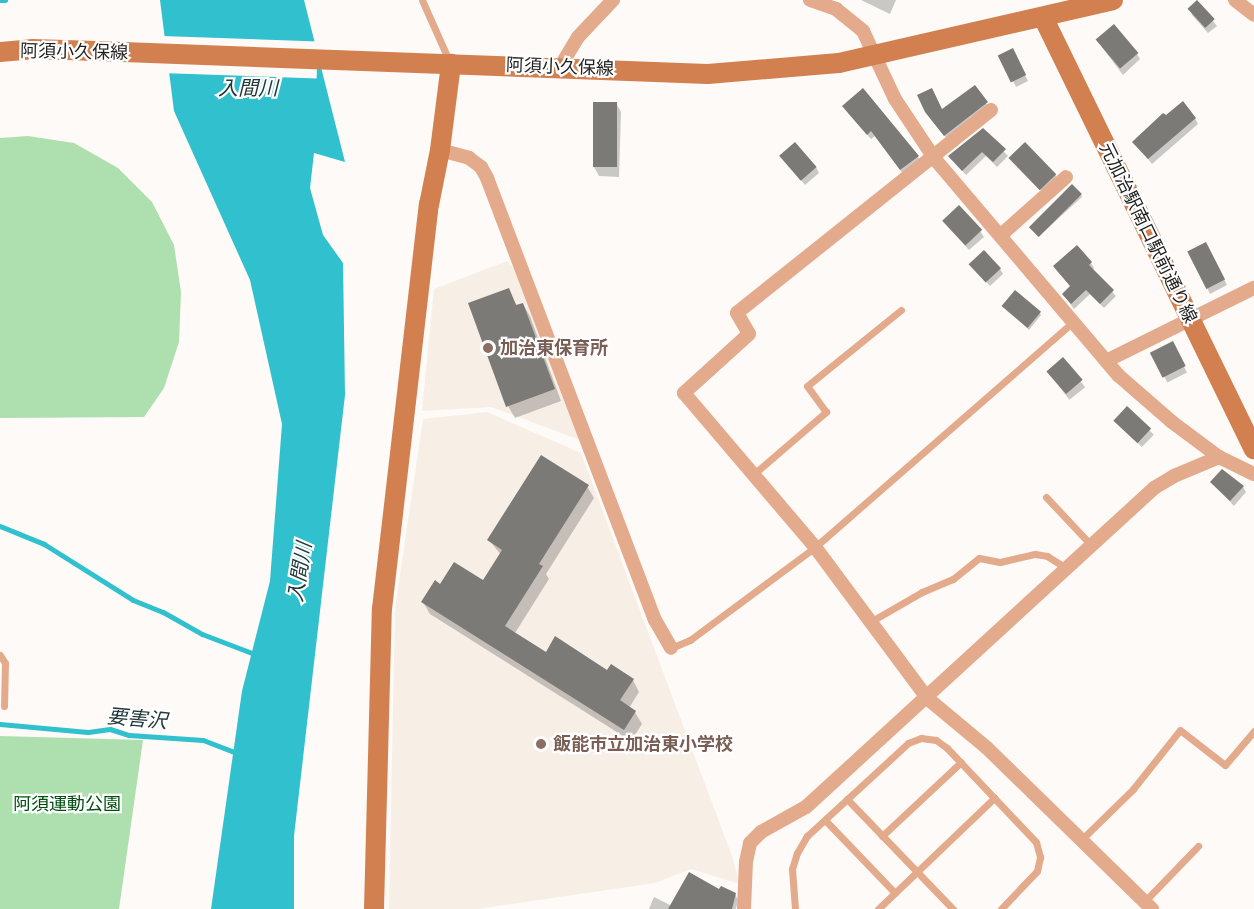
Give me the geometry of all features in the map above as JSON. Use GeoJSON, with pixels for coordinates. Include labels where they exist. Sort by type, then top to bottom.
{"type":"FeatureCollection","features":[{"type":"Feature","properties":{"kind":"street"},"geometry":{"type":"LineString","coordinates":[[560,67],[578,37],[613,0]]}},
{"type":"Feature","properties":{"kind":"street"},"geometry":{"type":"LineString","coordinates":[[810,0],[848,17],[863,31],[895,99],[934,158],[1106,361],[1172,422],[1219,457],[1254,474]]}},
{"type":"Feature","properties":{"kind":"street","name":"阿須小久保線"},"geometry":{"type":"LineString","coordinates":[[0,52],[32,49],[97,51],[708,74],[839,63],[1113,0]]}},
{"type":"Feature","properties":{"kind":"street"},"geometry":{"type":"LineString","coordinates":[[1235,0],[1254,15]]}},
{"type":"Feature","properties":{"kind":"street","name":"元加治駅南口駅前通り線"},"geometry":{"type":"LineString","coordinates":[[1043,17],[1254,449]]}},
{"type":"Feature","properties":{"kind":"street"},"geometry":{"type":"LineString","coordinates":[[374,909],[382,609],[429,205],[440,150],[451,64]]}},
{"type":"Feature","properties":{"kind":"street"},"geometry":{"type":"LineString","coordinates":[[991,110],[738,313],[749,334],[684,393],[755,473],[815,547],[927,698],[987,748],[1148,905]]}},
{"type":"Feature","properties":{"kind":"street"},"geometry":{"type":"LineString","coordinates":[[440,150],[469,158],[481,167],[487,178],[655,620],[671,648]]}},
{"type":"Feature","properties":{"kind":"street"},"geometry":{"type":"LineString","coordinates":[[1001,235],[1066,177]]}},
{"type":"Feature","properties":{"kind":"street"},"geometry":{"type":"LineString","coordinates":[[1106,361],[1254,288]]}},
{"type":"Feature","properties":{"kind":"street"},"geometry":{"type":"LineString","coordinates":[[744,909],[746,862],[750,843],[761,832],[806,807],[1154,488],[1174,476],[1219,457]]}},
{"type":"Feature","properties":{"kind":"lane"},"geometry":{"type":"LineString","coordinates":[[422,0],[451,64]]}},
{"type":"Feature","properties":{"kind":"lane"},"geometry":{"type":"LineString","coordinates":[[755,473],[826,412],[807,386],[901,310]]}},
{"type":"Feature","properties":{"kind":"lane"},"geometry":{"type":"LineString","coordinates":[[671,648],[690,640],[815,547],[1073,322]]}},
{"type":"Feature","properties":{"kind":"lane"},"geometry":{"type":"LineString","coordinates":[[1046,497],[1092,546]]}},
{"type":"Feature","properties":{"kind":"lane"},"geometry":{"type":"LineString","coordinates":[[870,622],[922,592],[953,579],[979,558],[1000,562],[1035,554],[1047,556],[1067,569]]}},
{"type":"Feature","properties":{"kind":"lane"},"geometry":{"type":"LineString","coordinates":[[0,655],[5,663],[4,706]]}},
{"type":"Feature","properties":{"kind":"lane"},"geometry":{"type":"LineString","coordinates":[[1081,840],[1133,789],[1180,730],[1226,765],[1254,731]]}},
{"type":"Feature","properties":{"kind":"lane"},"geometry":{"type":"LineString","coordinates":[[795,909],[792,877],[797,853],[807,836],[908,743],[921,738],[936,740],[961,762],[1036,842],[1040,856],[1037,871],[1001,909]]}},
{"type":"Feature","properties":{"kind":"lane"},"geometry":{"type":"LineString","coordinates":[[882,836],[961,762]]}},
{"type":"Feature","properties":{"kind":"lane"},"geometry":{"type":"LineString","coordinates":[[878,909],[994,798]]}},
{"type":"Feature","properties":{"kind":"lane"},"geometry":{"type":"LineString","coordinates":[[847,799],[953,909]]}},
{"type":"Feature","properties":{"kind":"lane"},"geometry":{"type":"LineString","coordinates":[[825,820],[895,892]]}},
{"type":"Feature","properties":{"kind":"lane"},"geometry":{"type":"LineString","coordinates":[[1148,905],[1198,846]]}},
{"type":"Feature","properties":{"kind":"shaded area","name":"加治東保育所"},"geometry":{"type":"Polygon","coordinates":[[[507,261],[518,271],[583,441],[491,407],[422,411],[434,289],[507,261]]]}},
{"type":"Feature","properties":{"kind":"shaded area","name":"飯能市立加治東小学校"},"geometry":{"type":"Polygon","coordinates":[[[487,412],[581,453],[732,856],[740,884],[691,869],[655,883],[477,909],[389,909],[395,609],[423,419],[487,412]]]}},
{"type":"Feature","properties":{"kind":"green space"},"geometry":{"type":"Polygon","coordinates":[[[28,136],[74,143],[118,168],[152,202],[174,245],[181,292],[179,342],[164,388],[144,417],[0,418],[0,138],[28,136]]]}},
{"type":"Feature","properties":{"kind":"green space","name":"阿須運動公園"},"geometry":{"type":"Polygon","coordinates":[[[0,736],[143,740],[119,909],[0,909],[0,736]]]}},
{"type":"Feature","properties":{"kind":"water","name":"入間川"},"geometry":{"type":"Polygon","coordinates":[[[160,0],[304,0],[345,162],[314,153],[310,188],[323,235],[343,263],[345,395],[294,836],[294,909],[211,909],[242,691],[270,581],[282,424],[250,280],[174,111],[160,0]]]}},
{"type":"Feature","properties":{"kind":"pier"},"geometry":{"type":"Polygon","coordinates":[[[162,36],[318,41],[317,78],[161,73],[162,36]]]}},
{"type":"Feature","properties":{"kind":"building"},"geometry":{"type":"Polygon","coordinates":[[[1197,0],[1215,19],[1205,28],[1187,9],[1197,0]]]}},
{"type":"Feature","properties":{"kind":"building"},"geometry":{"type":"Polygon","coordinates":[[[1114,24],[1138,53],[1120,69],[1096,39],[1114,24]]]}},
{"type":"Feature","properties":{"kind":"building"},"geometry":{"type":"Polygon","coordinates":[[[1013,48],[1026,75],[1011,82],[998,55],[1013,48]]]}},
{"type":"Feature","properties":{"kind":"building"},"geometry":{"type":"Polygon","coordinates":[[[975,85],[988,102],[944,136],[925,112],[917,95],[932,88],[942,109],[975,85]]]}},
{"type":"Feature","properties":{"kind":"building"},"geometry":{"type":"Polygon","coordinates":[[[863,88],[919,156],[900,170],[871,131],[867,135],[842,106],[863,88]]]}},
{"type":"Feature","properties":{"kind":"building"},"geometry":{"type":"Polygon","coordinates":[[[1183,101],[1196,118],[1148,159],[1132,142],[1163,113],[1166,115],[1183,101]]]}},
{"type":"Feature","properties":{"kind":"building"},"geometry":{"type":"Polygon","coordinates":[[[593,102],[617,102],[617,167],[593,167],[593,102]]]}},
{"type":"Feature","properties":{"kind":"building"},"geometry":{"type":"Polygon","coordinates":[[[983,128],[1006,149],[993,162],[982,152],[962,171],[948,156],[983,128]]]}},
{"type":"Feature","properties":{"kind":"building"},"geometry":{"type":"Polygon","coordinates":[[[795,142],[817,167],[801,181],[779,156],[795,142]]]}},
{"type":"Feature","properties":{"kind":"building"},"geometry":{"type":"Polygon","coordinates":[[[1025,142],[1056,174],[1040,190],[1008,158],[1025,142]]]}},
{"type":"Feature","properties":{"kind":"building"},"geometry":{"type":"Polygon","coordinates":[[[1072,184],[1082,194],[1039,237],[1029,227],[1072,184]]]}},
{"type":"Feature","properties":{"kind":"building"},"geometry":{"type":"Polygon","coordinates":[[[959,205],[982,230],[965,246],[942,221],[959,205]]]}},
{"type":"Feature","properties":{"kind":"building"},"geometry":{"type":"Polygon","coordinates":[[[1206,242],[1225,279],[1206,289],[1187,252],[1206,242]]]}},
{"type":"Feature","properties":{"kind":"building"},"geometry":{"type":"Polygon","coordinates":[[[1077,245],[1092,262],[1089,265],[1114,290],[1100,304],[1086,290],[1071,304],[1062,294],[1070,286],[1053,266],[1077,245]]]}},
{"type":"Feature","properties":{"kind":"building"},"geometry":{"type":"Polygon","coordinates":[[[984,250],[1001,268],[986,283],[969,264],[984,250]]]}},
{"type":"Feature","properties":{"kind":"building"},"geometry":{"type":"Polygon","coordinates":[[[509,288],[516,305],[523,303],[555,389],[506,407],[468,303],[509,288]]]}},
{"type":"Feature","properties":{"kind":"building"},"geometry":{"type":"Polygon","coordinates":[[[1015,290],[1041,312],[1028,328],[1002,306],[1015,290]]]}},
{"type":"Feature","properties":{"kind":"building"},"geometry":{"type":"Polygon","coordinates":[[[1173,341],[1186,366],[1163,378],[1150,353],[1173,341]]]}},
{"type":"Feature","properties":{"kind":"building"},"geometry":{"type":"Polygon","coordinates":[[[1063,357],[1083,380],[1066,394],[1046,371],[1063,357]]]}},
{"type":"Feature","properties":{"kind":"building"},"geometry":{"type":"Polygon","coordinates":[[[1127,406],[1151,429],[1137,443],[1113,421],[1127,406]]]}},
{"type":"Feature","properties":{"kind":"building"},"geometry":{"type":"Polygon","coordinates":[[[541,455],[589,485],[539,564],[543,566],[505,626],[546,652],[555,636],[607,670],[611,664],[634,679],[620,700],[636,711],[624,730],[421,602],[435,580],[440,584],[454,562],[483,580],[502,550],[487,540],[541,455]]]}},
{"type":"Feature","properties":{"kind":"building"},"geometry":{"type":"Polygon","coordinates":[[[1222,469],[1244,486],[1230,501],[1210,482],[1222,469]]]}},
{"type":"Feature","properties":{"kind":"building"},"geometry":{"type":"Polygon","coordinates":[[[689,872],[719,889],[721,886],[736,893],[732,909],[668,909],[689,872]]]}},
{"type":"Feature","properties":{"kind":"waterway"},"geometry":{"type":"LineString","coordinates":[[0,0],[5,0]]}},
{"type":"Feature","properties":{"kind":"waterway"},"geometry":{"type":"LineString","coordinates":[[0,526],[44,544],[133,600],[163,612],[202,634],[257,655]]}},
{"type":"Feature","properties":{"kind":"waterway","name":"要害沢"},"geometry":{"type":"LineString","coordinates":[[0,724],[88,732],[110,729],[129,735],[203,740],[240,754]]}},
{"type":"Feature","properties":{"kind":"place","name":"加治東保育所"},"geometry":{"type":"Point","coordinates":[488,348]}},
{"type":"Feature","properties":{"kind":"place","name":"飯能市立加治東小学校"},"geometry":{"type":"Point","coordinates":[541,744]}}]}
